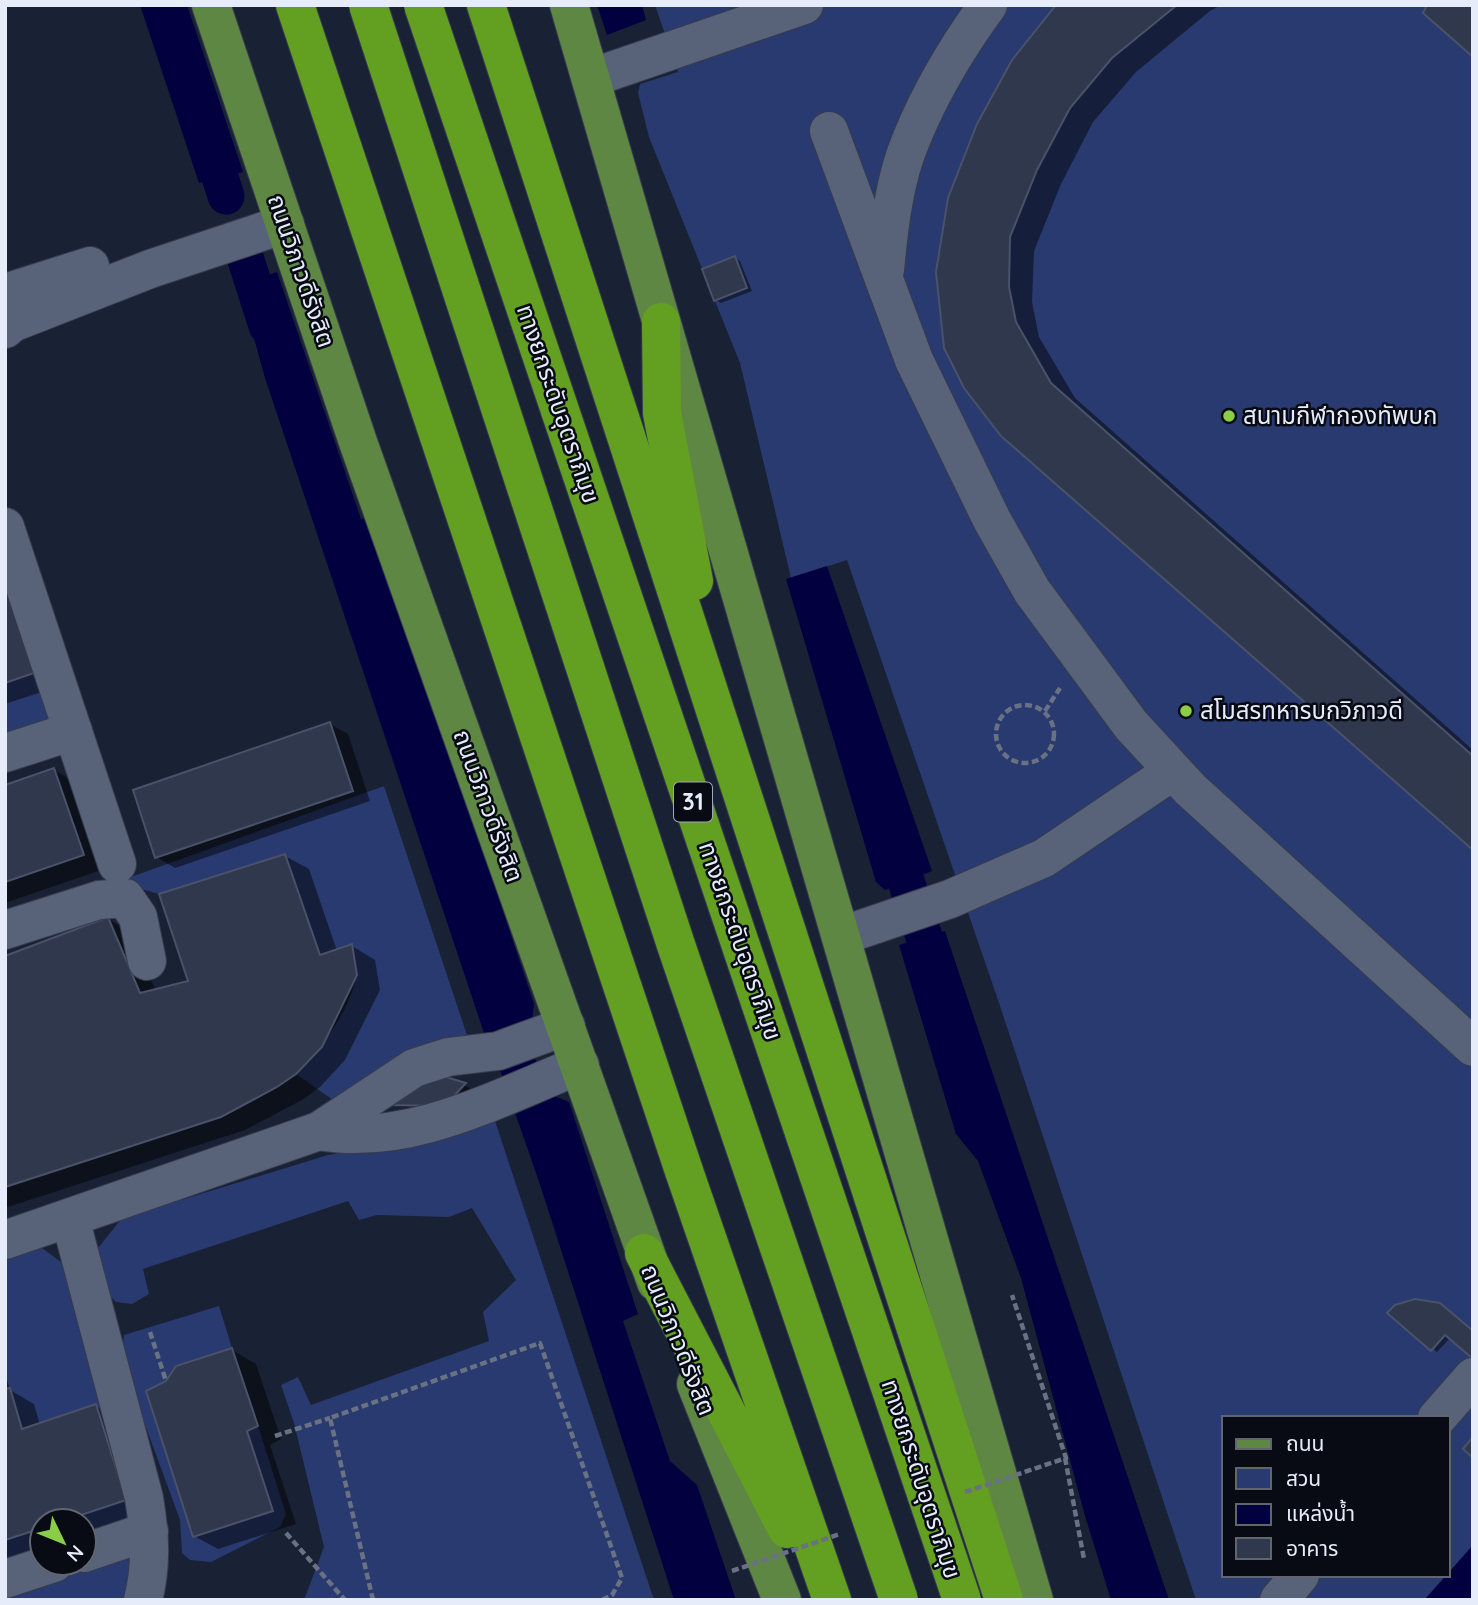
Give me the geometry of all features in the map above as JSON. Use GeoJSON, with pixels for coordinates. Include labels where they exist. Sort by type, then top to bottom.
{"type":"FeatureCollection","features":[{"type":"Feature","properties":{"kind":"highway"},"geometry":{"type":"LineString","coordinates":[[295,5],[658,1093],[832,1600]]}},
{"type":"Feature","properties":{"kind":"highway","name":"31"},"geometry":{"type":"LineString","coordinates":[[368,5],[671,932],[899,1600]]}},
{"type":"Feature","properties":{"kind":"highway","name":"ทางยกระดับอุตราภิมุข"},"geometry":{"type":"LineString","coordinates":[[423,5],[962,1600]]}},
{"type":"Feature","properties":{"kind":"highway","name":"31"},"geometry":{"type":"LineString","coordinates":[[486,5],[1004,1600]]}},
{"type":"Feature","properties":{"kind":"highway"},"geometry":{"type":"LineString","coordinates":[[662,323],[663,413],[693,567],[695,642]]}},
{"type":"Feature","properties":{"kind":"highway"},"geometry":{"type":"LineString","coordinates":[[644,1253],[823,1600]]}},
{"type":"Feature","properties":{"kind":"main road","name":"ถนนวิภาวดีรังสิต"},"geometry":{"type":"LineString","coordinates":[[211,5],[358,442],[580,1065],[644,1253],[782,1600]]}},
{"type":"Feature","properties":{"kind":"main road"},"geometry":{"type":"LineString","coordinates":[[569,5],[1034,1600]]}},
{"type":"Feature","properties":{"kind":"lane"},"geometry":{"type":"LineString","coordinates":[[592,78],[804,5]]}},
{"type":"Feature","properties":{"kind":"lane"},"geometry":{"type":"LineString","coordinates":[[884,279],[890,221],[910,141],[963,40],[988,5]]}},
{"type":"Feature","properties":{"kind":"lane"},"geometry":{"type":"LineString","coordinates":[[830,131],[914,360],[992,520],[1032,591],[1131,725],[1173,771],[1473,1046]]}},
{"type":"Feature","properties":{"kind":"lane"},"geometry":{"type":"LineString","coordinates":[[5,293],[143,249],[281,211]]}},
{"type":"Feature","properties":{"kind":"lane"},"geometry":{"type":"LineString","coordinates":[[5,329],[12,323],[150,269],[281,211]]}},
{"type":"Feature","properties":{"kind":"lane"},"geometry":{"type":"LineString","coordinates":[[5,527],[117,864]]}},
{"type":"Feature","properties":{"kind":"lane"},"geometry":{"type":"LineString","coordinates":[[5,753],[73,731]]}},
{"type":"Feature","properties":{"kind":"lane"},"geometry":{"type":"LineString","coordinates":[[841,936],[950,899],[1044,858],[1173,771]]}},
{"type":"Feature","properties":{"kind":"lane"},"geometry":{"type":"LineString","coordinates":[[5,930],[99,900],[125,898],[138,918],[147,961]]}},
{"type":"Feature","properties":{"kind":"lane"},"geometry":{"type":"LineString","coordinates":[[5,1240],[319,1130],[414,1068],[448,1057],[498,1051],[566,1026]]}},
{"type":"Feature","properties":{"kind":"lane"},"geometry":{"type":"LineString","coordinates":[[319,1130],[349,1136],[411,1129],[450,1117],[580,1065]]}},
{"type":"Feature","properties":{"kind":"lane"},"geometry":{"type":"LineString","coordinates":[[70,1218],[145,1499],[149,1531],[148,1579],[143,1600]]}},
{"type":"Feature","properties":{"kind":"lane"},"geometry":{"type":"LineString","coordinates":[[1439,1416],[1473,1377]]}},
{"type":"Feature","properties":{"kind":"lane"},"geometry":{"type":"LineString","coordinates":[[98,1548],[149,1531]]}},
{"type":"Feature","properties":{"kind":"lane"},"geometry":{"type":"LineString","coordinates":[[5,1579],[28,1571]]}},
{"type":"Feature","properties":{"kind":"lane"},"geometry":{"type":"LineString","coordinates":[[1279,1600],[1298,1577]]}},
{"type":"Feature","properties":{"kind":"path"},"geometry":{"type":"LineString","coordinates":[[1028,704],[1037,706],[1051,719],[1055,727],[1052,746],[1038,760],[1018,763],[1002,752],[995,733],[998,723],[1010,709],[1028,704]]}},
{"type":"Feature","properties":{"kind":"path"},"geometry":{"type":"LineString","coordinates":[[150,1332],[166,1381]]}},
{"type":"Feature","properties":{"kind":"path"},"geometry":{"type":"LineString","coordinates":[[275,1436],[540,1343],[622,1578],[612,1595],[601,1600]]}},
{"type":"Feature","properties":{"kind":"path"},"geometry":{"type":"LineString","coordinates":[[330,1418],[373,1600]]}},
{"type":"Feature","properties":{"kind":"path"},"geometry":{"type":"LineString","coordinates":[[1065,1458],[1084,1559]]}},
{"type":"Feature","properties":{"kind":"path"},"geometry":{"type":"LineString","coordinates":[[286,1533],[345,1600]]}},
{"type":"Feature","properties":{"kind":"green space","name":"สโมสรทหารบกวิภาวดี"},"geometry":{"type":"Polygon","coordinates":[[[655,5],[1473,5],[1473,1600],[1196,1600],[998,1000],[847,560],[791,578],[740,363],[649,137],[638,93],[640,84],[678,72],[655,5]]]}},
{"type":"Feature","properties":{"kind":"green space"},"geometry":{"type":"Polygon","coordinates":[[[37,672],[58,727],[5,743],[5,683],[37,672]]]}},
{"type":"Feature","properties":{"kind":"green space"},"geometry":{"type":"Polygon","coordinates":[[[384,786],[469,1041],[333,1100],[296,1074],[341,1017],[356,977],[355,960],[351,944],[320,955],[285,854],[159,894],[117,882],[384,786]]]}},
{"type":"Feature","properties":{"kind":"green space"},"geometry":{"type":"Polygon","coordinates":[[[493,1115],[654,1600],[304,1600],[324,1547],[294,1423],[281,1385],[298,1377],[311,1405],[489,1341],[483,1312],[516,1280],[472,1208],[449,1217],[377,1215],[359,1220],[348,1201],[143,1269],[149,1294],[132,1304],[116,1302],[103,1289],[97,1272],[98,1248],[122,1218],[328,1155],[448,1134],[493,1115]]]}},
{"type":"Feature","properties":{"kind":"green space"},"geometry":{"type":"Polygon","coordinates":[[[42,1248],[61,1262],[109,1400],[138,1509],[133,1600],[5,1600],[5,1540],[28,1533],[28,1577],[98,1577],[98,1509],[126,1500],[96,1404],[22,1429],[10,1388],[5,1389],[5,1255],[42,1248]]]}},
{"type":"Feature","properties":{"kind":"green space"},"geometry":{"type":"Polygon","coordinates":[[[219,1306],[232,1348],[176,1366],[166,1381],[146,1392],[193,1536],[273,1511],[247,1431],[258,1426],[286,1514],[280,1527],[211,1562],[190,1560],[182,1553],[180,1520],[121,1359],[124,1335],[219,1306]]]}},
{"type":"Feature","properties":{"kind":"water"},"geometry":{"type":"Polygon","coordinates":[[[140,5],[187,5],[243,172],[199,183],[140,5]]]}},
{"type":"Feature","properties":{"kind":"water"},"geometry":{"type":"Polygon","coordinates":[[[597,5],[642,5],[646,20],[607,35],[597,5]]]}},
{"type":"Feature","properties":{"kind":"water"},"geometry":{"type":"Polygon","coordinates":[[[277,272],[361,519],[372,518],[534,1004],[532,1021],[485,1036],[265,378],[239,284],[277,272]]]}},
{"type":"Feature","properties":{"kind":"water"},"geometry":{"type":"Polygon","coordinates":[[[827,566],[932,871],[885,890],[876,882],[786,579],[827,566]]]}},
{"type":"Feature","properties":{"kind":"water"},"geometry":{"type":"Polygon","coordinates":[[[945,931],[1169,1600],[1111,1600],[1085,1516],[1021,1278],[978,1161],[956,1134],[899,945],[945,931]]]}},
{"type":"Feature","properties":{"kind":"water"},"geometry":{"type":"Polygon","coordinates":[[[540,1090],[569,1102],[638,1314],[623,1321],[670,1461],[697,1485],[736,1600],[674,1600],[523,1132],[543,1123],[540,1090]]]}},
{"type":"Feature","properties":{"kind":"water"},"geometry":{"type":"Polygon","coordinates":[[[1473,1545],[1473,1600],[1427,1600],[1445,1577],[1450,1577],[1450,1571],[1473,1545]]]}},
{"type":"Feature","properties":{"kind":"building"},"geometry":{"type":"Polygon","coordinates":[[[1056,5],[1177,5],[1112,58],[1070,108],[1037,170],[1010,237],[1009,287],[1016,322],[1051,383],[1473,756],[1473,850],[1001,436],[964,388],[944,348],[936,272],[948,198],[977,124],[1012,60],[1056,5]]]}},
{"type":"Feature","properties":{"kind":"building"},"geometry":{"type":"Polygon","coordinates":[[[1427,5],[1473,5],[1473,57],[1423,13],[1427,5]]]}},
{"type":"Feature","properties":{"kind":"building"},"geometry":{"type":"Polygon","coordinates":[[[735,256],[747,288],[714,301],[702,269],[735,256]]]}},
{"type":"Feature","properties":{"kind":"building"},"geometry":{"type":"Polygon","coordinates":[[[5,578],[37,672],[5,683],[5,578]]]}},
{"type":"Feature","properties":{"kind":"building"},"geometry":{"type":"Polygon","coordinates":[[[330,722],[353,791],[155,858],[133,790],[330,722]]]}},
{"type":"Feature","properties":{"kind":"building"},"geometry":{"type":"Polygon","coordinates":[[[54,768],[84,855],[5,882],[5,785],[54,768]]]}},
{"type":"Feature","properties":{"kind":"building"},"geometry":{"type":"Polygon","coordinates":[[[285,854],[320,955],[352,944],[357,975],[322,1047],[296,1074],[221,1117],[5,1187],[5,956],[108,917],[140,993],[188,981],[159,894],[285,854]]]}},
{"type":"Feature","properties":{"kind":"building"},"geometry":{"type":"Polygon","coordinates":[[[436,1074],[466,1083],[445,1106],[390,1105],[436,1074]]]}},
{"type":"Feature","properties":{"kind":"building"},"geometry":{"type":"Polygon","coordinates":[[[1415,1299],[1440,1303],[1473,1331],[1473,1359],[1445,1335],[1431,1351],[1387,1313],[1395,1305],[1415,1299]]]}},
{"type":"Feature","properties":{"kind":"building"},"geometry":{"type":"Polygon","coordinates":[[[232,1348],[258,1426],[247,1431],[273,1511],[193,1537],[146,1391],[166,1381],[176,1366],[232,1348]]]}},
{"type":"Feature","properties":{"kind":"building"},"geometry":{"type":"Polygon","coordinates":[[[10,1388],[22,1429],[96,1404],[126,1500],[98,1509],[98,1507],[28,1507],[28,1533],[5,1540],[5,1389],[10,1388]]]}},
{"type":"Feature","properties":{"kind":"building"},"geometry":{"type":"Polygon","coordinates":[[[1473,1437],[1473,1458],[1463,1449],[1473,1437]]]}},
{"type":"Feature","properties":{"kind":"waterway"},"geometry":{"type":"LineString","coordinates":[[205,130],[226,196]]}},
{"type":"Feature","properties":{"kind":"waterway"},"geometry":{"type":"LineString","coordinates":[[245,257],[267,326]]}},
{"type":"Feature","properties":{"kind":"waterway"},"geometry":{"type":"LineString","coordinates":[[891,835],[940,986]]}},
{"type":"Feature","properties":{"kind":"waterway"},"geometry":{"type":"LineString","coordinates":[[501,1017],[556,1174]]}},
{"type":"Feature","properties":{"kind":"place","name":"สนามกีฬากองทัพบก"},"geometry":{"type":"Point","coordinates":[1229,416]}},
{"type":"Feature","properties":{"kind":"place","name":"สโมสรทหารบกวิภาวดี"},"geometry":{"type":"Point","coordinates":[1186,711]}}]}
